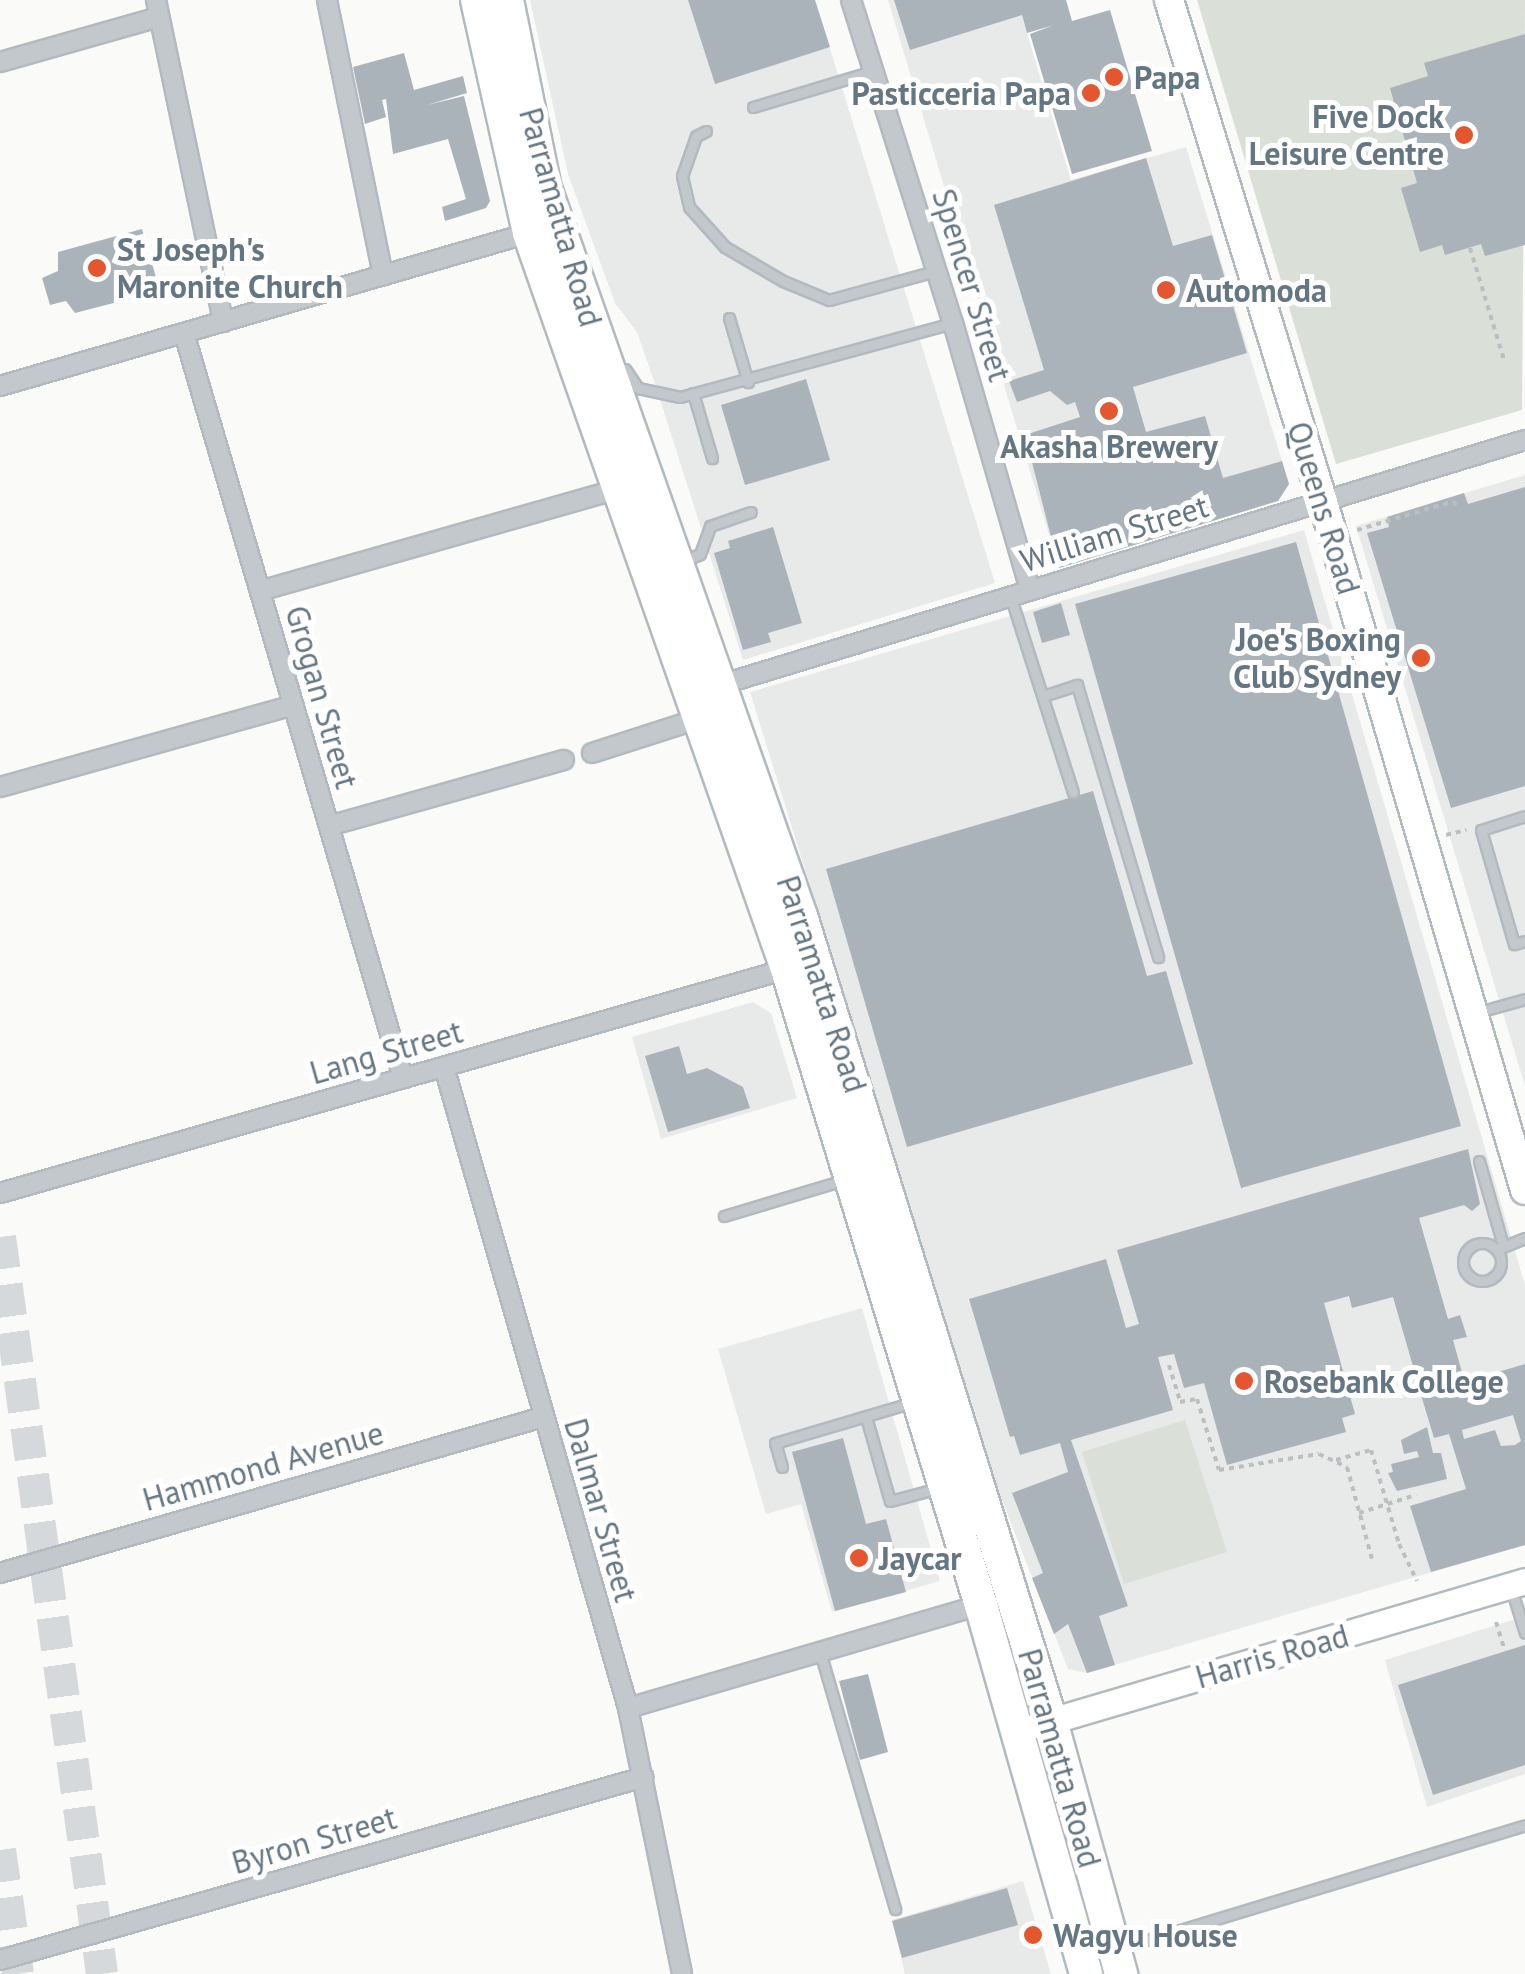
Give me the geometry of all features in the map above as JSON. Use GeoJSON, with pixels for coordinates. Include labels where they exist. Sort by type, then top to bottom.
{"type":"FeatureCollection","features":[{"type":"Feature","properties":{"kind":"highway","name":"Parramatta Road"},"geometry":{"type":"LineString","coordinates":[[477,0],[529,233],[787,969],[981,1605],[1086,1974]]}},
{"type":"Feature","properties":{"kind":"highway","name":"Parramatta Road"},"geometry":{"type":"LineString","coordinates":[[507,0],[546,188],[829,1003],[1052,1721],[1118,1962]]}},
{"type":"Feature","properties":{"kind":"main road","name":"Queens Road"},"geometry":{"type":"LineString","coordinates":[[1169,0],[1323,502],[1525,1190]]}},
{"type":"Feature","properties":{"kind":"main road","name":"Harris Road"},"geometry":{"type":"LineString","coordinates":[[1018,1730],[1518,1583]]}},
{"type":"Feature","properties":{"kind":"street"},"geometry":{"type":"LineString","coordinates":[[327,0],[382,275]]}},
{"type":"Feature","properties":{"kind":"street","name":"Spencer Street"},"geometry":{"type":"LineString","coordinates":[[851,0],[937,270],[1030,589]]}},
{"type":"Feature","properties":{"kind":"street"},"geometry":{"type":"LineString","coordinates":[[0,62],[158,8],[223,322]]}},
{"type":"Feature","properties":{"kind":"street"},"geometry":{"type":"LineString","coordinates":[[0,386],[529,233]]}},
{"type":"Feature","properties":{"kind":"street","name":"Grogan Street"},"geometry":{"type":"LineString","coordinates":[[184,333],[403,1078]]}},
{"type":"Feature","properties":{"kind":"street","name":"William Street"},"geometry":{"type":"LineString","coordinates":[[720,685],[1525,440]]}},
{"type":"Feature","properties":{"kind":"street"},"geometry":{"type":"LineString","coordinates":[[260,591],[619,489]]}},
{"type":"Feature","properties":{"kind":"street"},"geometry":{"type":"LineString","coordinates":[[0,788],[293,704]]}},
{"type":"Feature","properties":{"kind":"street"},"geometry":{"type":"LineString","coordinates":[[592,752],[701,718]]}},
{"type":"Feature","properties":{"kind":"street"},"geometry":{"type":"LineString","coordinates":[[329,826],[564,760]]}},
{"type":"Feature","properties":{"kind":"street","name":"Lang Street"},"geometry":{"type":"LineString","coordinates":[[0,1193],[787,969]]}},
{"type":"Feature","properties":{"kind":"street","name":"Dalmar Street"},"geometry":{"type":"LineString","coordinates":[[444,1067],[628,1708],[682,1974]]}},
{"type":"Feature","properties":{"kind":"street","name":"Hammond Avenue"},"geometry":{"type":"LineString","coordinates":[[0,1573],[543,1417]]}},
{"type":"Feature","properties":{"kind":"street"},"geometry":{"type":"LineString","coordinates":[[628,1708],[981,1605]]}},
{"type":"Feature","properties":{"kind":"street","name":"Byron Street"},"geometry":{"type":"LineString","coordinates":[[0,1960],[644,1777]]}},
{"type":"Feature","properties":{"kind":"lane"},"geometry":{"type":"LineString","coordinates":[[753,107],[873,71]]}},
{"type":"Feature","properties":{"kind":"lane"},"geometry":{"type":"LineString","coordinates":[[706,131],[696,136],[682,176],[690,207],[726,248],[783,281],[830,300],[937,270]]}},
{"type":"Feature","properties":{"kind":"lane"},"geometry":{"type":"LineString","coordinates":[[588,314],[618,354],[630,380],[638,388],[660,396],[693,394],[748,382],[953,323]]}},
{"type":"Feature","properties":{"kind":"lane"},"geometry":{"type":"LineString","coordinates":[[729,318],[748,382]]}},
{"type":"Feature","properties":{"kind":"lane"},"geometry":{"type":"LineString","coordinates":[[693,394],[712,458]]}},
{"type":"Feature","properties":{"kind":"lane"},"geometry":{"type":"LineString","coordinates":[[676,562],[700,554],[710,526],[751,512]]}},
{"type":"Feature","properties":{"kind":"lane"},"geometry":{"type":"LineString","coordinates":[[1010,595],[1073,792]]}},
{"type":"Feature","properties":{"kind":"lane"},"geometry":{"type":"LineString","coordinates":[[1043,696],[1077,685],[1158,958]]}},
{"type":"Feature","properties":{"kind":"lane"},"geometry":{"type":"LineString","coordinates":[[1525,816],[1481,830],[1514,944],[1525,941]]}},
{"type":"Feature","properties":{"kind":"lane"},"geometry":{"type":"LineString","coordinates":[[1473,1014],[1525,999]]}},
{"type":"Feature","properties":{"kind":"lane"},"geometry":{"type":"LineString","coordinates":[[1479,1162],[1500,1248],[1501,1264],[1491,1278],[1479,1281],[1465,1270],[1463,1258],[1470,1247],[1488,1244],[1500,1248],[1525,1238]]}},
{"type":"Feature","properties":{"kind":"lane"},"geometry":{"type":"LineString","coordinates":[[724,1216],[852,1178]]}},
{"type":"Feature","properties":{"kind":"lane"},"geometry":{"type":"LineString","coordinates":[[782,1467],[775,1443],[917,1400]]}},
{"type":"Feature","properties":{"kind":"lane"},"geometry":{"type":"LineString","coordinates":[[866,1417],[890,1501],[943,1487]]}},
{"type":"Feature","properties":{"kind":"lane"},"geometry":{"type":"LineString","coordinates":[[1518,1583],[1525,1633]]}},
{"type":"Feature","properties":{"kind":"lane"},"geometry":{"type":"LineString","coordinates":[[820,1652],[895,1909]]}},
{"type":"Feature","properties":{"kind":"lane"},"geometry":{"type":"LineString","coordinates":[[1118,1962],[1525,1824]]}},
{"type":"Feature","properties":{"kind":"path"},"geometry":{"type":"LineString","coordinates":[[1470,248],[1504,360]]}},
{"type":"Feature","properties":{"kind":"path"},"geometry":{"type":"LineString","coordinates":[[1353,532],[1454,501],[1456,507]]}},
{"type":"Feature","properties":{"kind":"path"},"geometry":{"type":"LineString","coordinates":[[1446,835],[1481,830]]}},
{"type":"Feature","properties":{"kind":"path"},"geometry":{"type":"LineString","coordinates":[[1169,1364],[1180,1402],[1197,1399],[1219,1470],[1319,1454],[1347,1467],[1372,1559]]}},
{"type":"Feature","properties":{"kind":"path"},"geometry":{"type":"LineString","coordinates":[[1333,1460],[1371,1450],[1399,1544],[1417,1580]]}},
{"type":"Feature","properties":{"kind":"path"},"geometry":{"type":"LineString","coordinates":[[1359,1512],[1416,1495]]}},
{"type":"Feature","properties":{"kind":"path"},"geometry":{"type":"LineString","coordinates":[[1496,1622],[1506,1651]]}},
{"type":"Feature","properties":{"kind":"shaded area"},"geometry":{"type":"Polygon","coordinates":[[[530,0],[815,0],[995,583],[743,660],[637,332],[615,303],[568,174],[530,0]]]}},
{"type":"Feature","properties":{"kind":"shaded area"},"geometry":{"type":"Polygon","coordinates":[[[888,0],[1017,0],[1071,180],[1186,147],[1289,484],[1278,501],[1059,568],[888,0]]]}},
{"type":"Feature","properties":{"kind":"shaded area"},"geometry":{"type":"Polygon","coordinates":[[[1197,0],[1525,0],[1522,410],[1336,464],[1197,0]]]}},
{"type":"Feature","properties":{"kind":"shaded area"},"geometry":{"type":"Polygon","coordinates":[[[1525,475],[1525,1086],[1356,526],[1525,475]]]}},
{"type":"Feature","properties":{"kind":"shaded area"},"geometry":{"type":"Polygon","coordinates":[[[1304,530],[1525,1285],[1525,1545],[1087,1673],[1068,1669],[993,1477],[750,692],[1304,530]]]}},
{"type":"Feature","properties":{"kind":"shaded area"},"geometry":{"type":"Polygon","coordinates":[[[753,1002],[771,1013],[797,1098],[661,1139],[632,1037],[753,1002]]]}},
{"type":"Feature","properties":{"kind":"shaded area"},"geometry":{"type":"Polygon","coordinates":[[[862,1308],[940,1581],[832,1612],[801,1504],[766,1514],[718,1349],[862,1308]]]}},
{"type":"Feature","properties":{"kind":"shaded area"},"geometry":{"type":"Polygon","coordinates":[[[1185,1420],[1227,1552],[1124,1584],[1082,1452],[1185,1420]]]}},
{"type":"Feature","properties":{"kind":"shaded area"},"geometry":{"type":"Polygon","coordinates":[[[1525,1616],[1525,1774],[1427,1807],[1385,1660],[1525,1616]]]}},
{"type":"Feature","properties":{"kind":"shaded area"},"geometry":{"type":"Polygon","coordinates":[[[1023,1881],[1051,1974],[905,1974],[892,1920],[1023,1881]]]}},
{"type":"Feature","properties":{"kind":"building"},"geometry":{"type":"Polygon","coordinates":[[[688,0],[815,0],[830,47],[715,84],[688,0]]]}},
{"type":"Feature","properties":{"kind":"building","name":"Pasticceria Papa"},"geometry":{"type":"Polygon","coordinates":[[[894,0],[1066,0],[1072,21],[1110,10],[1152,151],[1072,174],[1030,34],[1054,25],[1027,33],[1022,15],[910,50],[894,0]]]}},
{"type":"Feature","properties":{"kind":"building","name":"Five Dock Leisure Centre"},"geometry":{"type":"Polygon","coordinates":[[[1525,34],[1525,245],[1485,256],[1481,244],[1445,255],[1442,245],[1420,252],[1401,188],[1417,183],[1390,88],[1428,76],[1424,63],[1525,34]]]}},
{"type":"Feature","properties":{"kind":"building"},"geometry":{"type":"Polygon","coordinates":[[[404,53],[414,90],[463,76],[467,93],[427,105],[464,96],[490,201],[486,208],[445,221],[442,207],[466,199],[448,139],[393,154],[386,99],[382,100],[386,117],[365,124],[353,67],[404,53]]]}},
{"type":"Feature","properties":{"kind":"building"},"geometry":{"type":"Polygon","coordinates":[[[1146,158],[1173,246],[1212,235],[1247,353],[1133,387],[1146,432],[1205,416],[1223,478],[1282,461],[1289,484],[1278,501],[1059,568],[1025,435],[1080,417],[1075,402],[1067,405],[1050,391],[1017,402],[1009,381],[1044,370],[994,205],[1146,158]]]}},
{"type":"Feature","properties":{"kind":"building"},"geometry":{"type":"Polygon","coordinates":[[[142,229],[160,291],[75,313],[66,301],[50,305],[42,278],[58,271],[58,252],[142,229]]]}},
{"type":"Feature","properties":{"kind":"building"},"geometry":{"type":"Polygon","coordinates":[[[806,379],[830,460],[745,485],[721,405],[806,379]]]}},
{"type":"Feature","properties":{"kind":"building"},"geometry":{"type":"Polygon","coordinates":[[[1525,487],[1525,786],[1451,808],[1367,533],[1389,527],[1387,517],[1464,493],[1468,504],[1525,487]]]}},
{"type":"Feature","properties":{"kind":"building"},"geometry":{"type":"Polygon","coordinates":[[[773,527],[802,623],[768,633],[771,642],[743,650],[714,553],[730,548],[728,541],[773,527]]]}},
{"type":"Feature","properties":{"kind":"building"},"geometry":{"type":"Polygon","coordinates":[[[1296,542],[1461,1126],[1241,1188],[1075,604],[1296,542]]]}},
{"type":"Feature","properties":{"kind":"building"},"geometry":{"type":"Polygon","coordinates":[[[1061,603],[1070,635],[1042,643],[1033,612],[1061,603]]]}},
{"type":"Feature","properties":{"kind":"building"},"geometry":{"type":"Polygon","coordinates":[[[1093,791],[1147,976],[1166,971],[1193,1064],[907,1147],[826,869],[1093,791]]]}},
{"type":"Feature","properties":{"kind":"building"},"geometry":{"type":"Polygon","coordinates":[[[679,1046],[687,1074],[707,1068],[743,1087],[750,1108],[668,1132],[645,1056],[679,1046]]]}},
{"type":"Feature","properties":{"kind":"building"},"geometry":{"type":"Polygon","coordinates":[[[1468,1149],[1480,1204],[1472,1211],[1464,1205],[1419,1218],[1448,1319],[1460,1315],[1467,1337],[1453,1340],[1463,1376],[1449,1380],[1451,1386],[1525,1364],[1525,1545],[1431,1572],[1410,1506],[1466,1489],[1449,1434],[1434,1438],[1421,1395],[1437,1391],[1435,1383],[1419,1387],[1393,1297],[1352,1308],[1349,1296],[1324,1303],[1355,1414],[1342,1418],[1346,1432],[1227,1465],[1204,1383],[1184,1388],[1174,1354],[1158,1357],[1173,1410],[1071,1440],[1128,1606],[1099,1616],[1115,1665],[1087,1673],[1068,1624],[1054,1634],[1032,1578],[1043,1573],[1012,1493],[1068,1472],[1060,1443],[1020,1455],[1014,1436],[1010,1437],[969,1299],[1106,1259],[1126,1328],[1139,1324],[1117,1250],[1468,1149]],[[1513,1415],[1462,1430],[1464,1439],[1495,1430],[1501,1446],[1521,1441],[1513,1415]]]}},
{"type":"Feature","properties":{"kind":"building"},"geometry":{"type":"Polygon","coordinates":[[[1427,1427],[1433,1453],[1441,1453],[1447,1479],[1397,1491],[1388,1473],[1393,1472],[1391,1464],[1419,1457],[1417,1451],[1404,1454],[1401,1440],[1427,1427]]]}},
{"type":"Feature","properties":{"kind":"building","name":"Jaycar"},"geometry":{"type":"Polygon","coordinates":[[[843,1438],[866,1524],[886,1519],[906,1592],[835,1611],[792,1452],[843,1438]]]}},
{"type":"Feature","properties":{"kind":"building"},"geometry":{"type":"Polygon","coordinates":[[[1525,1645],[1525,1765],[1433,1795],[1398,1685],[1525,1645]]]}},
{"type":"Feature","properties":{"kind":"building"},"geometry":{"type":"Polygon","coordinates":[[[868,1674],[888,1752],[860,1760],[839,1681],[868,1674]]]}},
{"type":"Feature","properties":{"kind":"building"},"geometry":{"type":"Polygon","coordinates":[[[1007,1888],[1018,1925],[902,1958],[892,1921],[1007,1888]]]}},
{"type":"Feature","properties":{"kind":"tunnel"},"geometry":{"type":"LineString","coordinates":[[0,1237],[102,1974]]}},
{"type":"Feature","properties":{"kind":"tunnel"},"geometry":{"type":"LineString","coordinates":[[0,1850],[18,1974]]}},
{"type":"Feature","properties":{"kind":"place","name":"Papa"},"geometry":{"type":"Point","coordinates":[1114,77]}},
{"type":"Feature","properties":{"kind":"place","name":"Pasticceria Papa"},"geometry":{"type":"Point","coordinates":[1091,93]}},
{"type":"Feature","properties":{"kind":"place","name":"Five Dock Leisure Centre"},"geometry":{"type":"Point","coordinates":[1464,135]}},
{"type":"Feature","properties":{"kind":"place","name":"St Joseph's Maronite Church"},"geometry":{"type":"Point","coordinates":[97,268]}},
{"type":"Feature","properties":{"kind":"place","name":"Automoda"},"geometry":{"type":"Point","coordinates":[1166,290]}},
{"type":"Feature","properties":{"kind":"place","name":"Akasha Brewery"},"geometry":{"type":"Point","coordinates":[1109,411]}},
{"type":"Feature","properties":{"kind":"place","name":"Joe's Boxing Club Sydney"},"geometry":{"type":"Point","coordinates":[1421,658]}},
{"type":"Feature","properties":{"kind":"place","name":"Rosebank College"},"geometry":{"type":"Point","coordinates":[1244,1381]}},
{"type":"Feature","properties":{"kind":"place","name":"Jaycar"},"geometry":{"type":"Point","coordinates":[859,1558]}},
{"type":"Feature","properties":{"kind":"place","name":"Wagyu House"},"geometry":{"type":"Point","coordinates":[1033,1935]}}]}
